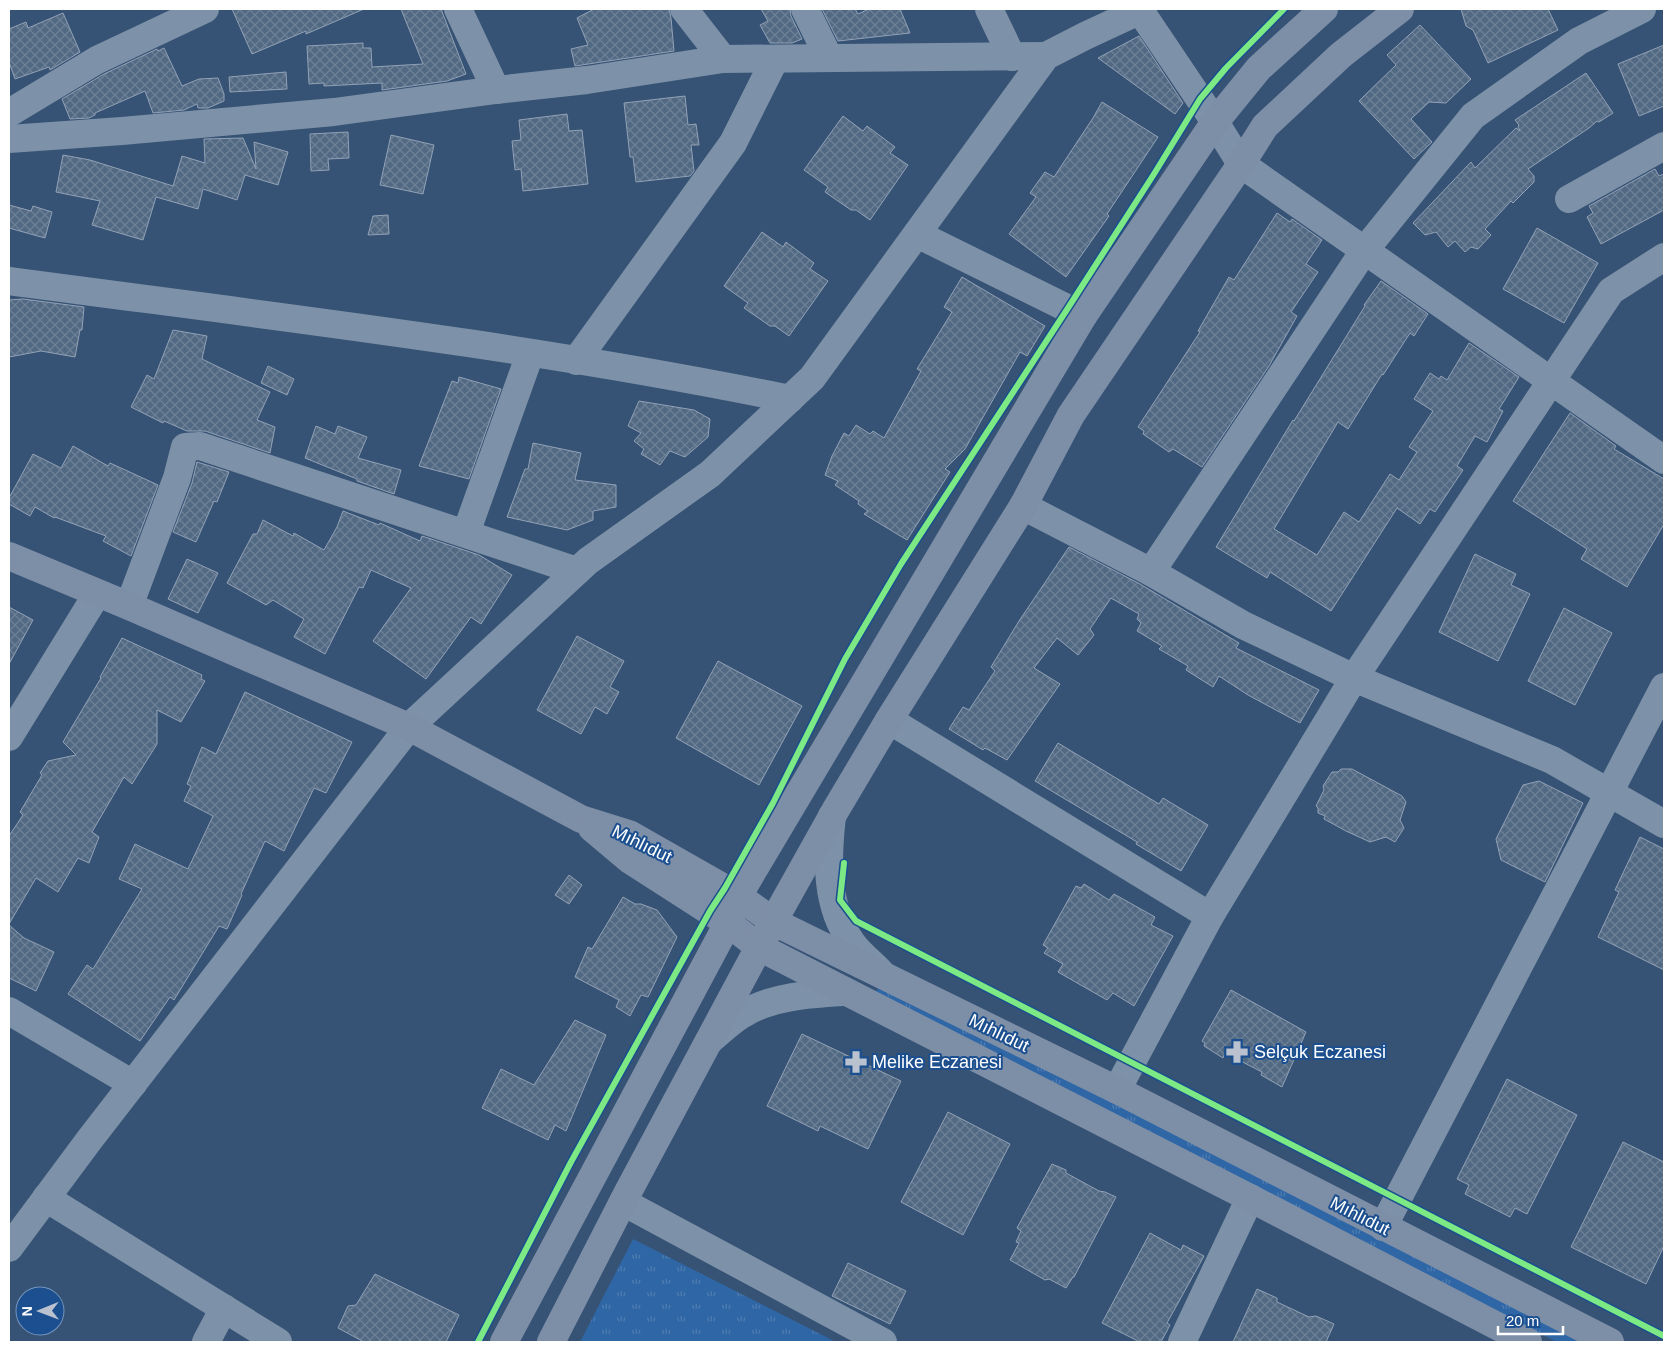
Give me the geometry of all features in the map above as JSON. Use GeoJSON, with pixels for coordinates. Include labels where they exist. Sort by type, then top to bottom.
{"type":"FeatureCollection","features":[{"type":"Feature","properties":{"kind":"main road"},"geometry":{"type":"LineString","coordinates":[[504,1342],[728,922],[738,896],[1083,316],[1215,122],[1259,68],[1324,9]]}},
{"type":"Feature","properties":{"kind":"main road"},"geometry":{"type":"LineString","coordinates":[[551,1342],[623,1202],[759,947],[832,816],[889,720],[1023,506],[1071,415],[1265,126],[1341,55],[1400,9]]}},
{"type":"Feature","properties":{"kind":"main road"},"geometry":{"type":"LineString","coordinates":[[9,556],[408,727],[581,819]]}},
{"type":"Feature","properties":{"kind":"main road","name":"Mıhlıdut"},"geometry":{"type":"LineString","coordinates":[[581,819],[629,834],[738,896],[774,922],[1117,1090],[1383,1228],[1610,1342]]}},
{"type":"Feature","properties":{"kind":"main road","name":"Mıhlıdut"},"geometry":{"type":"LineString","coordinates":[[581,819],[630,860],[728,922],[759,947],[1528,1342]]}},
{"type":"Feature","properties":{"kind":"street"},"geometry":{"type":"LineString","coordinates":[[9,114],[162,18],[205,9]]}},
{"type":"Feature","properties":{"kind":"street"},"geometry":{"type":"LineString","coordinates":[[458,9],[496,90]]}},
{"type":"Feature","properties":{"kind":"street"},"geometry":{"type":"LineString","coordinates":[[684,9],[723,59]]}},
{"type":"Feature","properties":{"kind":"street"},"geometry":{"type":"LineString","coordinates":[[805,9],[828,58]]}},
{"type":"Feature","properties":{"kind":"street"},"geometry":{"type":"LineString","coordinates":[[989,9],[1012,57]]}},
{"type":"Feature","properties":{"kind":"street"},"geometry":{"type":"LineString","coordinates":[[12,145],[122,131],[334,112],[587,80],[723,59],[1046,56],[1141,9],[1241,164],[1664,460]]}},
{"type":"Feature","properties":{"kind":"street"},"geometry":{"type":"LineString","coordinates":[[1151,572],[1364,251],[1473,116],[1579,41],[1642,9]]}},
{"type":"Feature","properties":{"kind":"street"},"geometry":{"type":"LineString","coordinates":[[9,1248],[408,727],[588,561],[710,474],[812,378],[1046,56]]}},
{"type":"Feature","properties":{"kind":"street"},"geometry":{"type":"LineString","coordinates":[[576,361],[733,142],[775,59]]}},
{"type":"Feature","properties":{"kind":"street"},"geometry":{"type":"LineString","coordinates":[[1569,199],[1664,146]]}},
{"type":"Feature","properties":{"kind":"street"},"geometry":{"type":"LineString","coordinates":[[917,234],[1083,316]]}},
{"type":"Feature","properties":{"kind":"street"},"geometry":{"type":"LineString","coordinates":[[1117,1090],[1210,916],[1354,678],[1611,290],[1664,257]]}},
{"type":"Feature","properties":{"kind":"street"},"geometry":{"type":"LineString","coordinates":[[9,281],[407,334],[707,382],[790,399]]}},
{"type":"Feature","properties":{"kind":"street"},"geometry":{"type":"LineString","coordinates":[[466,533],[530,354]]}},
{"type":"Feature","properties":{"kind":"street"},"geometry":{"type":"LineString","coordinates":[[129,606],[177,478],[185,447],[200,446],[577,571]]}},
{"type":"Feature","properties":{"kind":"street"},"geometry":{"type":"LineString","coordinates":[[1023,506],[1151,572],[1243,625],[1354,678],[1552,760],[1664,824]]}},
{"type":"Feature","properties":{"kind":"street"},"geometry":{"type":"LineString","coordinates":[[9,737],[97,594]]}},
{"type":"Feature","properties":{"kind":"street"},"geometry":{"type":"LineString","coordinates":[[1383,1228],[1664,687]]}},
{"type":"Feature","properties":{"kind":"street"},"geometry":{"type":"LineString","coordinates":[[889,720],[1210,916]]}},
{"type":"Feature","properties":{"kind":"street"},"geometry":{"type":"LineString","coordinates":[[832,816],[828,867],[837,918],[853,944],[885,976]]}},
{"type":"Feature","properties":{"kind":"street"},"geometry":{"type":"LineString","coordinates":[[709,1041],[743,1013],[769,1003],[792,996],[845,992]]}},
{"type":"Feature","properties":{"kind":"street"},"geometry":{"type":"LineString","coordinates":[[9,1011],[133,1084]]}},
{"type":"Feature","properties":{"kind":"street"},"geometry":{"type":"LineString","coordinates":[[46,1198],[278,1342]]}},
{"type":"Feature","properties":{"kind":"street"},"geometry":{"type":"LineString","coordinates":[[1182,1342],[1250,1198]]}},
{"type":"Feature","properties":{"kind":"street"},"geometry":{"type":"LineString","coordinates":[[623,1202],[883,1342]]}},
{"type":"Feature","properties":{"kind":"street"},"geometry":{"type":"LineString","coordinates":[[206,1342],[224,1308]]}},
{"type":"Feature","properties":{"kind":"green space"},"geometry":{"type":"Polygon","coordinates":[[[879,988],[916,999],[1583,1342],[1557,1342],[874,993],[879,988]]]}},
{"type":"Feature","properties":{"kind":"green space"},"geometry":{"type":"Polygon","coordinates":[[[633,1239],[836,1342],[580,1342],[633,1239]]]}},
{"type":"Feature","properties":{"kind":"building"},"geometry":{"type":"Polygon","coordinates":[[[232,9],[364,9],[306,34],[306,31],[252,54],[232,9]]]}},
{"type":"Feature","properties":{"kind":"building"},"geometry":{"type":"Polygon","coordinates":[[[401,9],[441,9],[466,74],[447,81],[382,90],[382,83],[324,86],[324,83],[309,84],[307,46],[363,43],[363,48],[371,48],[372,67],[423,64],[401,9]]]}},
{"type":"Feature","properties":{"kind":"building"},"geometry":{"type":"Polygon","coordinates":[[[594,9],[669,9],[674,51],[575,66],[571,49],[588,45],[577,18],[594,9]]]}},
{"type":"Feature","properties":{"kind":"building"},"geometry":{"type":"Polygon","coordinates":[[[761,9],[790,9],[791,16],[802,39],[792,43],[770,43],[760,25],[768,21],[761,9]]]}},
{"type":"Feature","properties":{"kind":"building"},"geometry":{"type":"Polygon","coordinates":[[[822,9],[855,9],[858,14],[869,9],[900,9],[910,33],[838,41],[822,9]]]}},
{"type":"Feature","properties":{"kind":"building"},"geometry":{"type":"Polygon","coordinates":[[[1461,9],[1548,9],[1558,30],[1488,63],[1473,30],[1466,26],[1461,9]]]}},
{"type":"Feature","properties":{"kind":"building"},"geometry":{"type":"Polygon","coordinates":[[[63,13],[80,52],[50,70],[49,67],[15,79],[9,62],[9,29],[26,22],[28,28],[63,13]]]}},
{"type":"Feature","properties":{"kind":"building"},"geometry":{"type":"Polygon","coordinates":[[[1420,25],[1471,79],[1446,103],[1429,102],[1411,119],[1432,142],[1414,159],[1359,101],[1396,65],[1387,55],[1420,25]]]}},
{"type":"Feature","properties":{"kind":"building"},"geometry":{"type":"Polygon","coordinates":[[[1139,36],[1183,103],[1175,114],[1098,58],[1139,36]]]}},
{"type":"Feature","properties":{"kind":"building"},"geometry":{"type":"Polygon","coordinates":[[[1664,45],[1664,106],[1639,116],[1618,64],[1664,45]]]}},
{"type":"Feature","properties":{"kind":"building"},"geometry":{"type":"Polygon","coordinates":[[[164,48],[182,86],[199,79],[218,78],[224,94],[224,101],[208,108],[198,108],[197,104],[184,110],[153,113],[145,91],[95,113],[95,115],[89,118],[70,119],[62,99],[104,74],[157,49],[158,51],[164,48]]]}},
{"type":"Feature","properties":{"kind":"building"},"geometry":{"type":"Polygon","coordinates":[[[286,72],[287,89],[230,92],[229,77],[286,72]]]}},
{"type":"Feature","properties":{"kind":"building"},"geometry":{"type":"Polygon","coordinates":[[[1586,73],[1613,113],[1599,122],[1597,121],[1528,169],[1534,176],[1534,182],[1513,203],[1511,201],[1485,229],[1491,235],[1478,249],[1471,247],[1465,252],[1455,241],[1448,247],[1436,232],[1425,235],[1413,223],[1471,162],[1475,168],[1516,128],[1520,131],[1519,125],[1515,120],[1586,73]]]}},
{"type":"Feature","properties":{"kind":"building"},"geometry":{"type":"Polygon","coordinates":[[[685,96],[688,125],[696,124],[699,145],[691,145],[694,171],[690,176],[636,182],[633,157],[630,157],[624,103],[685,96]]]}},
{"type":"Feature","properties":{"kind":"building"},"geometry":{"type":"Polygon","coordinates":[[[1102,102],[1158,137],[1107,214],[1109,216],[1066,277],[1009,234],[1036,197],[1030,193],[1045,172],[1054,177],[1102,102]]]}},
{"type":"Feature","properties":{"kind":"building"},"geometry":{"type":"Polygon","coordinates":[[[567,114],[569,131],[582,130],[588,184],[523,191],[521,169],[515,170],[512,141],[521,140],[519,120],[567,114]]]}},
{"type":"Feature","properties":{"kind":"building"},"geometry":{"type":"Polygon","coordinates":[[[843,116],[863,131],[867,126],[895,147],[890,153],[908,165],[870,220],[856,210],[851,210],[825,192],[828,187],[804,170],[843,116]]]}},
{"type":"Feature","properties":{"kind":"building"},"geometry":{"type":"Polygon","coordinates":[[[348,132],[349,158],[328,159],[329,170],[311,171],[310,134],[348,132]]]}},
{"type":"Feature","properties":{"kind":"building"},"geometry":{"type":"Polygon","coordinates":[[[391,135],[434,145],[423,194],[380,185],[391,135]]]}},
{"type":"Feature","properties":{"kind":"building"},"geometry":{"type":"Polygon","coordinates":[[[243,138],[256,169],[254,142],[288,152],[278,185],[245,175],[237,200],[203,189],[198,209],[156,197],[143,240],[92,225],[100,201],[56,192],[63,155],[90,160],[173,186],[182,156],[205,163],[204,139],[243,138]]]}},
{"type":"Feature","properties":{"kind":"building"},"geometry":{"type":"Polygon","coordinates":[[[1655,169],[1659,176],[1664,174],[1664,210],[1601,244],[1587,217],[1593,213],[1589,206],[1655,169]]]}},
{"type":"Feature","properties":{"kind":"building"},"geometry":{"type":"Polygon","coordinates":[[[9,205],[31,211],[33,206],[52,212],[45,238],[9,228],[9,205]]]}},
{"type":"Feature","properties":{"kind":"building"},"geometry":{"type":"Polygon","coordinates":[[[1277,213],[1290,222],[1292,219],[1322,240],[1306,264],[1318,272],[1291,312],[1297,316],[1269,366],[1202,467],[1173,449],[1169,452],[1143,434],[1144,431],[1138,427],[1200,332],[1198,331],[1229,277],[1234,280],[1277,213]]]}},
{"type":"Feature","properties":{"kind":"building"},"geometry":{"type":"Polygon","coordinates":[[[388,215],[389,234],[368,235],[373,216],[388,215]]]}},
{"type":"Feature","properties":{"kind":"building"},"geometry":{"type":"Polygon","coordinates":[[[1537,228],[1598,263],[1564,323],[1503,289],[1537,228]]]}},
{"type":"Feature","properties":{"kind":"building"},"geometry":{"type":"Polygon","coordinates":[[[762,232],[783,247],[786,242],[814,263],[810,269],[828,281],[789,336],[775,326],[770,326],[744,308],[748,303],[724,286],[762,232]]]}},
{"type":"Feature","properties":{"kind":"building"},"geometry":{"type":"Polygon","coordinates":[[[962,277],[1045,326],[1027,356],[1020,352],[965,449],[945,469],[950,472],[907,540],[864,514],[868,511],[858,504],[859,501],[835,485],[838,481],[825,475],[844,433],[849,436],[856,425],[870,434],[873,431],[884,438],[921,371],[917,369],[952,312],[944,307],[962,277]]]}},
{"type":"Feature","properties":{"kind":"building"},"geometry":{"type":"Polygon","coordinates":[[[1381,281],[1428,314],[1414,336],[1410,333],[1348,429],[1338,422],[1274,529],[1317,555],[1344,512],[1359,522],[1390,474],[1399,480],[1417,452],[1409,447],[1433,411],[1414,399],[1430,373],[1439,379],[1441,376],[1447,380],[1469,343],[1519,377],[1499,409],[1503,411],[1487,442],[1475,436],[1457,466],[1463,470],[1435,512],[1430,509],[1420,524],[1397,508],[1331,611],[1270,572],[1267,578],[1216,547],[1364,305],[1381,281]]]}},
{"type":"Feature","properties":{"kind":"building"},"geometry":{"type":"Polygon","coordinates":[[[23,299],[84,307],[82,330],[80,330],[75,357],[41,351],[9,357],[9,300],[23,299]]]}},
{"type":"Feature","properties":{"kind":"building"},"geometry":{"type":"Polygon","coordinates":[[[173,330],[207,336],[202,359],[270,392],[257,420],[275,427],[270,453],[205,431],[187,431],[164,421],[163,423],[131,407],[147,375],[154,379],[173,330]]]}},
{"type":"Feature","properties":{"kind":"building"},"geometry":{"type":"Polygon","coordinates":[[[268,366],[294,379],[287,395],[261,383],[268,366]]]}},
{"type":"Feature","properties":{"kind":"building"},"geometry":{"type":"Polygon","coordinates":[[[459,377],[501,389],[469,479],[419,466],[452,381],[458,383],[459,377]]]}},
{"type":"Feature","properties":{"kind":"building"},"geometry":{"type":"Polygon","coordinates":[[[639,401],[694,410],[710,419],[708,437],[685,457],[670,451],[660,465],[641,454],[644,449],[634,441],[641,433],[628,426],[639,401]]]}},
{"type":"Feature","properties":{"kind":"building"},"geometry":{"type":"Polygon","coordinates":[[[1570,413],[1616,446],[1614,449],[1664,479],[1664,524],[1627,587],[1581,559],[1587,549],[1513,501],[1570,413]]]}},
{"type":"Feature","properties":{"kind":"building"},"geometry":{"type":"Polygon","coordinates":[[[316,426],[335,434],[338,426],[367,437],[358,458],[401,470],[394,494],[357,481],[357,479],[305,458],[316,426]]]}},
{"type":"Feature","properties":{"kind":"building"},"geometry":{"type":"Polygon","coordinates":[[[533,443],[581,453],[575,480],[616,485],[616,507],[593,511],[593,520],[567,530],[507,517],[525,469],[528,469],[533,443]]]}},
{"type":"Feature","properties":{"kind":"building"},"geometry":{"type":"Polygon","coordinates":[[[73,446],[108,466],[110,463],[158,485],[131,556],[103,541],[106,536],[54,518],[35,507],[30,516],[9,504],[9,498],[33,454],[61,468],[73,446]]]}},
{"type":"Feature","properties":{"kind":"building"},"geometry":{"type":"Polygon","coordinates":[[[197,462],[229,472],[217,502],[214,501],[196,542],[173,532],[192,483],[197,462]]]}},
{"type":"Feature","properties":{"kind":"building"},"geometry":{"type":"Polygon","coordinates":[[[343,511],[379,525],[380,523],[420,541],[422,536],[479,555],[512,575],[481,624],[471,617],[426,679],[373,641],[411,588],[371,570],[363,588],[359,587],[325,654],[294,637],[304,619],[273,600],[266,605],[227,583],[253,534],[257,534],[263,520],[293,536],[294,533],[324,550],[337,527],[343,511]]]}},
{"type":"Feature","properties":{"kind":"building"},"geometry":{"type":"Polygon","coordinates":[[[1069,547],[1140,584],[1239,643],[1236,648],[1319,690],[1300,723],[1248,695],[1219,676],[1213,687],[1186,670],[1188,666],[1159,649],[1162,646],[1137,631],[1141,623],[1137,619],[1139,614],[1111,598],[1090,629],[1094,635],[1078,655],[1057,638],[1034,668],[1060,684],[1007,760],[985,748],[983,750],[949,729],[963,707],[969,710],[995,671],[991,667],[1019,621],[1069,547]]]}},
{"type":"Feature","properties":{"kind":"building"},"geometry":{"type":"Polygon","coordinates":[[[1475,554],[1516,574],[1511,585],[1530,594],[1498,661],[1439,632],[1475,554]]]}},
{"type":"Feature","properties":{"kind":"building"},"geometry":{"type":"Polygon","coordinates":[[[187,559],[218,573],[198,613],[168,599],[187,559]]]}},
{"type":"Feature","properties":{"kind":"building"},"geometry":{"type":"Polygon","coordinates":[[[9,607],[33,620],[9,664],[9,607]]]}},
{"type":"Feature","properties":{"kind":"building"},"geometry":{"type":"Polygon","coordinates":[[[1564,608],[1612,633],[1575,705],[1528,681],[1564,608]]]}},
{"type":"Feature","properties":{"kind":"building"},"geometry":{"type":"Polygon","coordinates":[[[577,636],[624,661],[610,687],[619,692],[607,714],[595,707],[581,734],[537,710],[577,636]]]}},
{"type":"Feature","properties":{"kind":"building"},"geometry":{"type":"Polygon","coordinates":[[[122,638],[202,675],[201,679],[205,681],[181,722],[157,710],[157,744],[132,784],[124,777],[92,832],[99,837],[89,863],[78,858],[58,892],[36,878],[9,924],[9,836],[23,815],[20,812],[48,761],[76,755],[63,742],[122,638]]]}},
{"type":"Feature","properties":{"kind":"building"},"geometry":{"type":"Polygon","coordinates":[[[718,661],[802,706],[759,785],[676,738],[718,661]]]}},
{"type":"Feature","properties":{"kind":"building"},"geometry":{"type":"Polygon","coordinates":[[[245,692],[352,742],[326,793],[314,788],[284,851],[265,841],[227,929],[219,926],[174,1000],[170,997],[140,1041],[68,994],[87,965],[93,969],[142,889],[119,879],[135,844],[188,869],[213,816],[184,801],[191,786],[187,784],[202,747],[216,754],[245,692]]]}},
{"type":"Feature","properties":{"kind":"building"},"geometry":{"type":"Polygon","coordinates":[[[1058,743],[1159,804],[1163,798],[1208,825],[1181,871],[1136,844],[1137,842],[1035,781],[1058,743]]]}},
{"type":"Feature","properties":{"kind":"building"},"geometry":{"type":"Polygon","coordinates":[[[1341,769],[1352,769],[1402,796],[1406,802],[1400,820],[1404,828],[1395,842],[1386,837],[1370,842],[1324,819],[1325,816],[1318,813],[1316,806],[1324,790],[1323,786],[1332,772],[1338,772],[1341,769]]]}},
{"type":"Feature","properties":{"kind":"building"},"geometry":{"type":"Polygon","coordinates":[[[1539,781],[1583,803],[1545,882],[1501,860],[1496,839],[1523,785],[1539,781]]]}},
{"type":"Feature","properties":{"kind":"building"},"geometry":{"type":"Polygon","coordinates":[[[1640,837],[1664,849],[1664,970],[1598,937],[1619,892],[1615,890],[1640,837]]]}},
{"type":"Feature","properties":{"kind":"building"},"geometry":{"type":"Polygon","coordinates":[[[569,875],[582,885],[569,904],[555,895],[569,875]]]}},
{"type":"Feature","properties":{"kind":"building"},"geometry":{"type":"Polygon","coordinates":[[[1084,884],[1109,900],[1114,894],[1155,917],[1151,925],[1173,936],[1134,1006],[1113,993],[1107,1000],[1058,972],[1063,964],[1044,953],[1048,948],[1043,945],[1076,886],[1081,888],[1084,884]]]}},
{"type":"Feature","properties":{"kind":"building"},"geometry":{"type":"Polygon","coordinates":[[[623,897],[635,904],[641,904],[657,910],[677,937],[648,997],[641,995],[630,1016],[616,1007],[619,1000],[575,977],[588,947],[592,949],[623,897]]]}},
{"type":"Feature","properties":{"kind":"building"},"geometry":{"type":"Polygon","coordinates":[[[9,925],[24,938],[54,952],[36,991],[9,978],[9,925]]]}},
{"type":"Feature","properties":{"kind":"building"},"geometry":{"type":"Polygon","coordinates":[[[1231,990],[1306,1032],[1282,1087],[1261,1075],[1262,1072],[1225,1053],[1223,1058],[1204,1046],[1205,1043],[1202,1041],[1231,990]]]}},
{"type":"Feature","properties":{"kind":"building"},"geometry":{"type":"Polygon","coordinates":[[[575,1020],[606,1035],[566,1131],[555,1125],[548,1140],[482,1108],[501,1069],[534,1085],[575,1020]]]}},
{"type":"Feature","properties":{"kind":"building"},"geometry":{"type":"Polygon","coordinates":[[[802,1034],[901,1081],[868,1149],[820,1126],[818,1131],[767,1106],[802,1034]]]}},
{"type":"Feature","properties":{"kind":"building"},"geometry":{"type":"Polygon","coordinates":[[[1507,1079],[1577,1115],[1527,1214],[1515,1208],[1510,1217],[1465,1194],[1469,1185],[1457,1179],[1507,1079]]]}},
{"type":"Feature","properties":{"kind":"building"},"geometry":{"type":"Polygon","coordinates":[[[948,1112],[1010,1144],[963,1235],[901,1202],[948,1112]]]}},
{"type":"Feature","properties":{"kind":"building"},"geometry":{"type":"Polygon","coordinates":[[[1623,1142],[1664,1162],[1664,1246],[1646,1284],[1571,1247],[1623,1142]]]}},
{"type":"Feature","properties":{"kind":"building"},"geometry":{"type":"Polygon","coordinates":[[[1052,1164],[1066,1170],[1066,1173],[1099,1191],[1116,1197],[1074,1277],[1066,1288],[1049,1279],[1045,1280],[1010,1260],[1019,1243],[1016,1242],[1021,1231],[1017,1228],[1052,1164]]]}},
{"type":"Feature","properties":{"kind":"building"},"geometry":{"type":"Polygon","coordinates":[[[1150,1233],[1181,1250],[1183,1245],[1204,1256],[1167,1323],[1170,1325],[1161,1342],[1140,1342],[1102,1323],[1150,1233]]]}},
{"type":"Feature","properties":{"kind":"building"},"geometry":{"type":"Polygon","coordinates":[[[848,1263],[906,1291],[890,1324],[832,1296],[848,1263]]]}},
{"type":"Feature","properties":{"kind":"building"},"geometry":{"type":"Polygon","coordinates":[[[375,1274],[459,1315],[446,1342],[364,1342],[338,1328],[348,1306],[356,1305],[375,1274]]]}},
{"type":"Feature","properties":{"kind":"building"},"geometry":{"type":"Polygon","coordinates":[[[1257,1289],[1277,1298],[1277,1302],[1309,1317],[1316,1316],[1334,1324],[1326,1342],[1233,1342],[1257,1289]]]}},
{"type":"Feature","properties":{"kind":"cycle path"},"geometry":{"type":"LineString","coordinates":[[478,1342],[571,1162],[710,911],[773,803],[845,659],[901,564],[1068,308],[1200,99],[1226,68],[1284,9]]}},
{"type":"Feature","properties":{"kind":"cycle path"},"geometry":{"type":"LineString","coordinates":[[844,863],[840,900],[856,921],[1664,1336]]}},
{"type":"Feature","properties":{"kind":"place","name":"Selçuk Eczanesi"},"geometry":{"type":"Point","coordinates":[1237,1052]}},
{"type":"Feature","properties":{"kind":"place","name":"Melike Eczanesi"},"geometry":{"type":"Point","coordinates":[856,1062]}}]}
